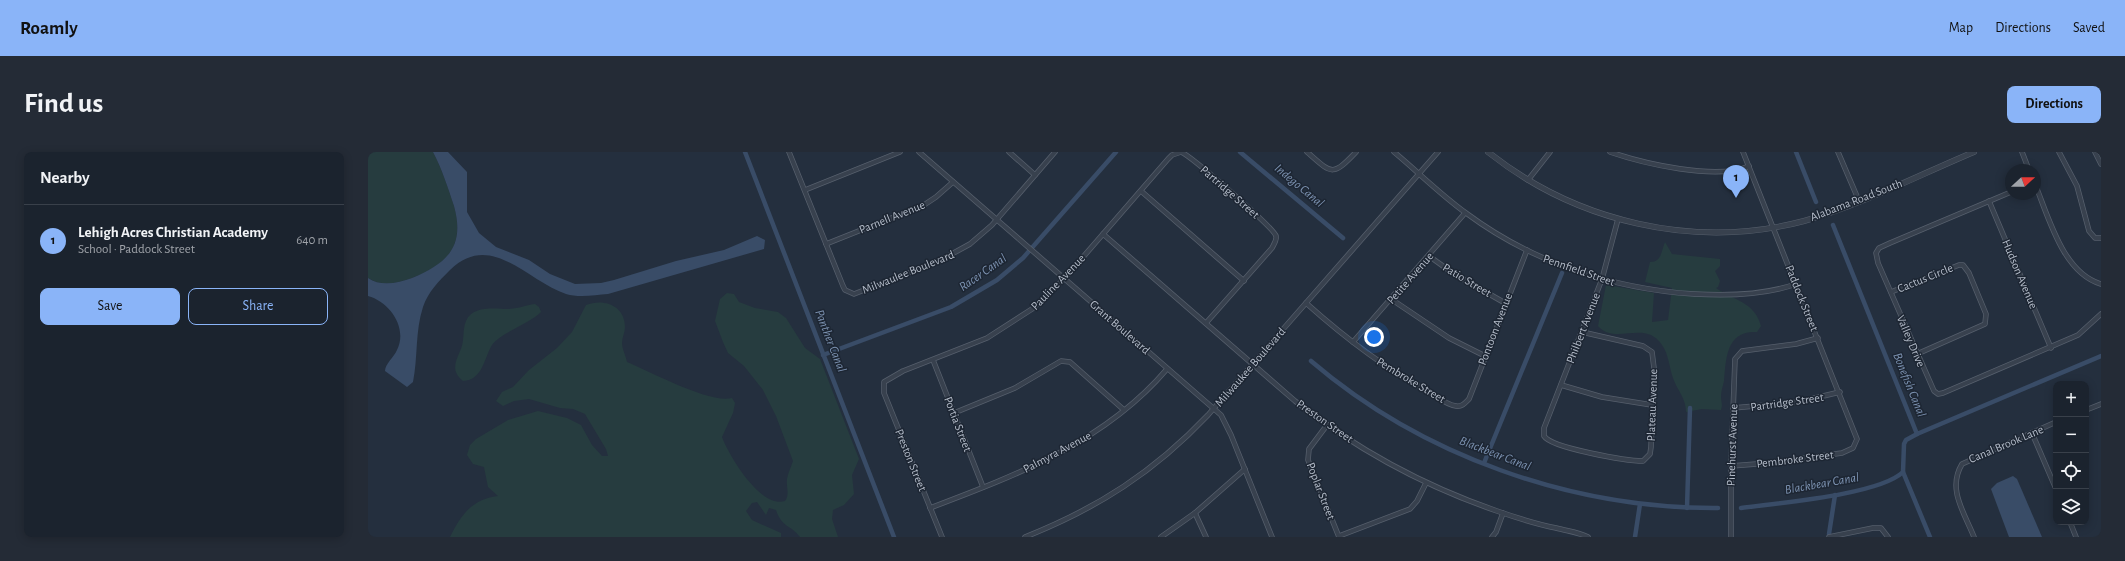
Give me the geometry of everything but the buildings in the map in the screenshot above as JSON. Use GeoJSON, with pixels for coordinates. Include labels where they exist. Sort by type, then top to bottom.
{"type":"FeatureCollection","features":[{"type":"Feature","properties":{"kind":"street","name":"Milwaulee Boulevard"},"geometry":{"type":"LineString","coordinates":[[789,152],[845,290],[854,294],[956,253],[979,236],[996,220],[1055,152]]}},
{"type":"Feature","properties":{"kind":"street"},"geometry":{"type":"LineString","coordinates":[[805,190],[900,152]]}},
{"type":"Feature","properties":{"kind":"street","name":"Grant Boulevard"},"geometry":{"type":"LineString","coordinates":[[919,152],[1224,419],[1272,537]]}},
{"type":"Feature","properties":{"kind":"street"},"geometry":{"type":"LineString","coordinates":[[1009,152],[1035,175]]}},
{"type":"Feature","properties":{"kind":"street","name":"Pauline Avenue"},"geometry":{"type":"LineString","coordinates":[[884,382],[898,374],[988,338],[1008,326],[1038,304],[1064,279],[1172,155],[1181,152]]}},
{"type":"Feature","properties":{"kind":"street","name":"Partridge Street"},"geometry":{"type":"LineString","coordinates":[[1181,152],[1194,161],[1267,224],[1276,236],[1276,240],[1272,248],[1244,281]]}},
{"type":"Feature","properties":{"kind":"street"},"geometry":{"type":"LineString","coordinates":[[1307,152],[1326,168],[1332,170],[1342,167],[1356,152]]}},
{"type":"Feature","properties":{"kind":"street","name":"Pennfield Street"},"geometry":{"type":"LineString","coordinates":[[1394,152],[1465,213],[1527,250],[1563,266],[1602,279],[1644,288],[1704,294],[1759,292],[1796,284]]}},
{"type":"Feature","properties":{"kind":"street","name":"Milwaukee Boulevard"},"geometry":{"type":"LineString","coordinates":[[1025,537],[1082,512],[1128,485],[1179,445],[1214,409],[1438,152]]}},
{"type":"Feature","properties":{"kind":"street","name":"Alabama Road South"},"geometry":{"type":"LineString","coordinates":[[1488,152],[1528,180],[1562,199],[1618,220],[1661,229],[1700,232],[1744,231],[1773,227],[1816,217],[1859,201],[1974,152]]}},
{"type":"Feature","properties":{"kind":"street"},"geometry":{"type":"LineString","coordinates":[[1528,180],[1550,152]]}},
{"type":"Feature","properties":{"kind":"street"},"geometry":{"type":"LineString","coordinates":[[1610,152],[1639,161],[1678,169],[1730,170],[1749,166]]}},
{"type":"Feature","properties":{"kind":"street","name":"Paddock Street"},"geometry":{"type":"LineString","coordinates":[[1743,152],[1856,433],[1856,445]]}},
{"type":"Feature","properties":{"kind":"street"},"geometry":{"type":"LineString","coordinates":[[1844,152],[1839,153],[1859,201]]}},
{"type":"Feature","properties":{"kind":"street"},"geometry":{"type":"LineString","coordinates":[[2022,152],[2027,164]]}},
{"type":"Feature","properties":{"kind":"street"},"geometry":{"type":"LineString","coordinates":[[2059,152],[2077,186],[2089,231],[2096,238],[2101,238]]}},
{"type":"Feature","properties":{"kind":"street"},"geometry":{"type":"LineString","coordinates":[[2095,152],[2101,164]]}},
{"type":"Feature","properties":{"kind":"street","name":"Parnell Avenue"},"geometry":{"type":"LineString","coordinates":[[826,244],[924,205],[953,182]]}},
{"type":"Feature","properties":{"kind":"street"},"geometry":{"type":"LineString","coordinates":[[1141,191],[1244,281],[1206,323]]}},
{"type":"Feature","properties":{"kind":"street","name":"Valley Drive"},"geometry":{"type":"LineString","coordinates":[[2005,194],[1879,248],[1876,253],[1931,387],[1938,394],[1944,393],[2051,348],[2082,333],[2101,314]]}},
{"type":"Feature","properties":{"kind":"street"},"geometry":{"type":"LineString","coordinates":[[2041,198],[2068,259],[2079,273],[2101,284]]}},
{"type":"Feature","properties":{"kind":"street","name":"Hudson Avenue"},"geometry":{"type":"LineString","coordinates":[[1989,201],[2051,348]]}},
{"type":"Feature","properties":{"kind":"street","name":"Petite Avenue"},"geometry":{"type":"LineString","coordinates":[[1353,342],[1465,213]]}},
{"type":"Feature","properties":{"kind":"street","name":"Philbert Avenue"},"geometry":{"type":"LineString","coordinates":[[1618,220],[1602,279],[1544,428],[1544,436],[1552,443],[1586,452],[1638,461],[1647,458]]}},
{"type":"Feature","properties":{"kind":"street","name":"Preston Street"},"geometry":{"type":"LineString","coordinates":[[1103,234],[1253,364],[1327,425],[1373,454],[1426,482],[1503,513],[1588,537]]}},
{"type":"Feature","properties":{"kind":"street","name":"Pontoon Avenue"},"geometry":{"type":"LineString","coordinates":[[1462,406],[1469,399],[1505,303],[1527,250]]}},
{"type":"Feature","properties":{"kind":"street","name":"Patio Street"},"geometry":{"type":"LineString","coordinates":[[1429,256],[1454,274],[1505,303]]}},
{"type":"Feature","properties":{"kind":"street","name":"Cactus Circle"},"geometry":{"type":"LineString","coordinates":[[1891,292],[1958,265],[1963,265],[1967,268],[1986,314],[1985,324],[1917,354]]}},
{"type":"Feature","properties":{"kind":"street"},"geometry":{"type":"LineString","coordinates":[[1391,300],[1445,336],[1485,356]]}},
{"type":"Feature","properties":{"kind":"street","name":"Pembroke Street"},"geometry":{"type":"LineString","coordinates":[[1306,303],[1353,342],[1418,386],[1456,406],[1462,406]]}},
{"type":"Feature","properties":{"kind":"street","name":"Plateau Avenue"},"geometry":{"type":"LineString","coordinates":[[1582,332],[1643,346],[1652,352],[1654,368],[1651,448],[1647,458]]}},
{"type":"Feature","properties":{"kind":"street","name":"Pinehurst Avenue"},"geometry":{"type":"LineString","coordinates":[[1731,537],[1731,466],[1734,367],[1738,354],[1748,350],[1803,343],[1818,338]]}},
{"type":"Feature","properties":{"kind":"street","name":"Portia Street"},"geometry":{"type":"LineString","coordinates":[[933,360],[983,487]]}},
{"type":"Feature","properties":{"kind":"street"},"geometry":{"type":"LineString","coordinates":[[954,413],[1015,388],[1061,361],[1070,362],[1124,410]]}},
{"type":"Feature","properties":{"kind":"street","name":"Palmyra Avenue"},"geometry":{"type":"LineString","coordinates":[[930,508],[1028,469],[1064,452],[1094,434],[1124,410],[1167,368]]}},
{"type":"Feature","properties":{"kind":"street","name":"Preston Street"},"geometry":{"type":"LineString","coordinates":[[884,382],[884,393],[942,537]]}},
{"type":"Feature","properties":{"kind":"street"},"geometry":{"type":"LineString","coordinates":[[1561,385],[1602,397],[1652,405]]}},
{"type":"Feature","properties":{"kind":"street","name":"Partridge Street"},"geometry":{"type":"LineString","coordinates":[[1733,408],[1798,402],[1840,392]]}},
{"type":"Feature","properties":{"kind":"street"},"geometry":{"type":"LineString","coordinates":[[2089,409],[2101,404]]}},
{"type":"Feature","properties":{"kind":"street","name":"Canal Brook Lane"},"geometry":{"type":"LineString","coordinates":[[1974,537],[1955,488],[1955,477],[1958,470],[1967,460],[2053,423]]}},
{"type":"Feature","properties":{"kind":"street","name":"Poplar Street"},"geometry":{"type":"LineString","coordinates":[[1327,425],[1310,449],[1308,460],[1339,537]]}},
{"type":"Feature","properties":{"kind":"street"},"geometry":{"type":"LineString","coordinates":[[2032,433],[2053,482]]}},
{"type":"Feature","properties":{"kind":"street","name":"Pembroke Street"},"geometry":{"type":"LineString","coordinates":[[1731,466],[1769,463],[1835,454],[1847,451],[1856,445]]}},
{"type":"Feature","properties":{"kind":"street"},"geometry":{"type":"LineString","coordinates":[[1161,537],[1195,513],[1245,469]]}},
{"type":"Feature","properties":{"kind":"street"},"geometry":{"type":"LineString","coordinates":[[1339,537],[1410,508],[1417,501],[1426,482]]}},
{"type":"Feature","properties":{"kind":"street"},"geometry":{"type":"LineString","coordinates":[[1195,513],[1206,537]]}},
{"type":"Feature","properties":{"kind":"street"},"geometry":{"type":"LineString","coordinates":[[1492,537],[1496,532],[1503,513]]}},
{"type":"Feature","properties":{"kind":"street"},"geometry":{"type":"LineString","coordinates":[[2071,525],[2076,537]]}},
{"type":"Feature","properties":{"kind":"street"},"geometry":{"type":"LineString","coordinates":[[1829,537],[1873,528],[1880,528],[1888,537]]}},
{"type":"Feature","properties":{"kind":"green space"},"geometry":{"type":"Polygon","coordinates":[[[368,152],[433,152],[454,206],[457,220],[457,232],[455,243],[451,252],[444,260],[425,273],[412,278],[390,283],[373,281],[368,278],[368,152]]]}},
{"type":"Feature","properties":{"kind":"green space"},"geometry":{"type":"Polygon","coordinates":[[[1665,242],[1672,254],[1720,259],[1720,266],[1715,271],[1720,281],[1718,287],[1716,288],[1743,302],[1749,307],[1758,318],[1761,326],[1757,332],[1739,336],[1733,341],[1727,355],[1724,381],[1721,392],[1721,410],[1702,409],[1686,412],[1685,402],[1673,378],[1666,353],[1662,345],[1655,338],[1647,334],[1639,333],[1613,334],[1598,326],[1606,285],[1654,293],[1652,322],[1668,320],[1672,288],[1645,282],[1650,262],[1654,262],[1659,258],[1665,242]]]}},
{"type":"Feature","properties":{"kind":"green space"},"geometry":{"type":"Polygon","coordinates":[[[727,293],[734,294],[739,302],[755,308],[778,312],[786,318],[805,348],[820,359],[859,459],[852,475],[854,494],[844,505],[833,510],[832,519],[838,537],[800,537],[781,520],[776,510],[769,508],[766,515],[757,502],[752,503],[746,511],[752,520],[781,533],[781,537],[450,537],[458,522],[468,509],[474,504],[498,496],[488,487],[484,467],[473,464],[467,455],[470,445],[476,439],[508,420],[538,411],[567,418],[581,425],[592,445],[602,456],[608,456],[606,449],[585,414],[573,409],[560,408],[529,399],[514,401],[503,406],[496,401],[502,392],[513,387],[529,370],[557,348],[572,332],[586,305],[599,302],[612,305],[621,313],[624,319],[625,331],[622,345],[627,362],[695,392],[722,399],[732,398],[735,403],[733,413],[722,437],[731,456],[756,489],[766,497],[776,501],[785,501],[788,493],[787,479],[793,461],[776,416],[763,390],[744,366],[728,353],[715,321],[720,299],[727,293]]]}},
{"type":"Feature","properties":{"kind":"green space"},"geometry":{"type":"Polygon","coordinates":[[[535,304],[539,307],[541,312],[529,321],[501,336],[489,350],[479,373],[470,380],[463,381],[457,374],[455,367],[462,347],[466,321],[469,316],[479,310],[511,309],[535,304]]]}},
{"type":"Feature","properties":{"kind":"water"},"geometry":{"type":"Polygon","coordinates":[[[433,152],[448,152],[467,172],[467,212],[479,233],[496,247],[529,260],[550,274],[575,284],[601,283],[614,280],[676,261],[724,250],[757,236],[765,240],[764,249],[608,294],[587,296],[566,294],[552,288],[509,262],[494,257],[480,255],[465,259],[442,278],[434,287],[425,302],[420,316],[413,382],[407,387],[385,371],[386,366],[396,353],[400,342],[400,333],[395,317],[390,310],[376,299],[368,296],[368,278],[373,281],[384,283],[395,283],[407,280],[435,266],[451,251],[457,232],[457,220],[447,185],[433,152]]]}},
{"type":"Feature","properties":{"kind":"water"},"geometry":{"type":"Polygon","coordinates":[[[2013,476],[2017,479],[2042,537],[2009,537],[1991,489],[1997,483],[2013,476]]]}},
{"type":"Feature","properties":{"kind":"waterway","name":"Panther Canal"},"geometry":{"type":"LineString","coordinates":[[745,152],[894,537]]}},
{"type":"Feature","properties":{"kind":"waterway","name":"Racer Canal"},"geometry":{"type":"LineString","coordinates":[[823,355],[951,307],[997,280],[1023,258],[1116,152]]}},
{"type":"Feature","properties":{"kind":"waterway","name":"Indego Canal"},"geometry":{"type":"LineString","coordinates":[[1240,152],[1343,238]]}},
{"type":"Feature","properties":{"kind":"waterway"},"geometry":{"type":"LineString","coordinates":[[1796,152],[1816,202]]}},
{"type":"Feature","properties":{"kind":"waterway","name":"Bonefish Canal"},"geometry":{"type":"LineString","coordinates":[[1833,225],[1917,434],[2101,356]]}},
{"type":"Feature","properties":{"kind":"waterway"},"geometry":{"type":"LineString","coordinates":[[1484,463],[1562,273]]}},
{"type":"Feature","properties":{"kind":"waterway","name":"Blackbear Canal"},"geometry":{"type":"LineString","coordinates":[[1311,361],[1354,395],[1401,424],[1450,450],[1501,470],[1554,487],[1608,499],[1663,506],[1718,508]]}},
{"type":"Feature","properties":{"kind":"waterway"},"geometry":{"type":"LineString","coordinates":[[1687,508],[1690,408]]}},
{"type":"Feature","properties":{"kind":"waterway"},"geometry":{"type":"LineString","coordinates":[[1917,434],[1906,440],[1904,444],[1903,472],[1930,537]]}},
{"type":"Feature","properties":{"kind":"waterway","name":"Blackbear Canal"},"geometry":{"type":"LineString","coordinates":[[1741,508],[1826,497],[1851,492],[1873,487],[1891,480],[1903,472]]}},
{"type":"Feature","properties":{"kind":"waterway"},"geometry":{"type":"LineString","coordinates":[[1829,534],[1835,495]]}},
{"type":"Feature","properties":{"kind":"waterway"},"geometry":{"type":"LineString","coordinates":[[1635,537],[1640,504]]}},
{"type":"Feature","properties":{"kind":"place","name":"Lehigh Acres Christian Academy"},"geometry":{"type":"Point","coordinates":[1736,198]}}]}
